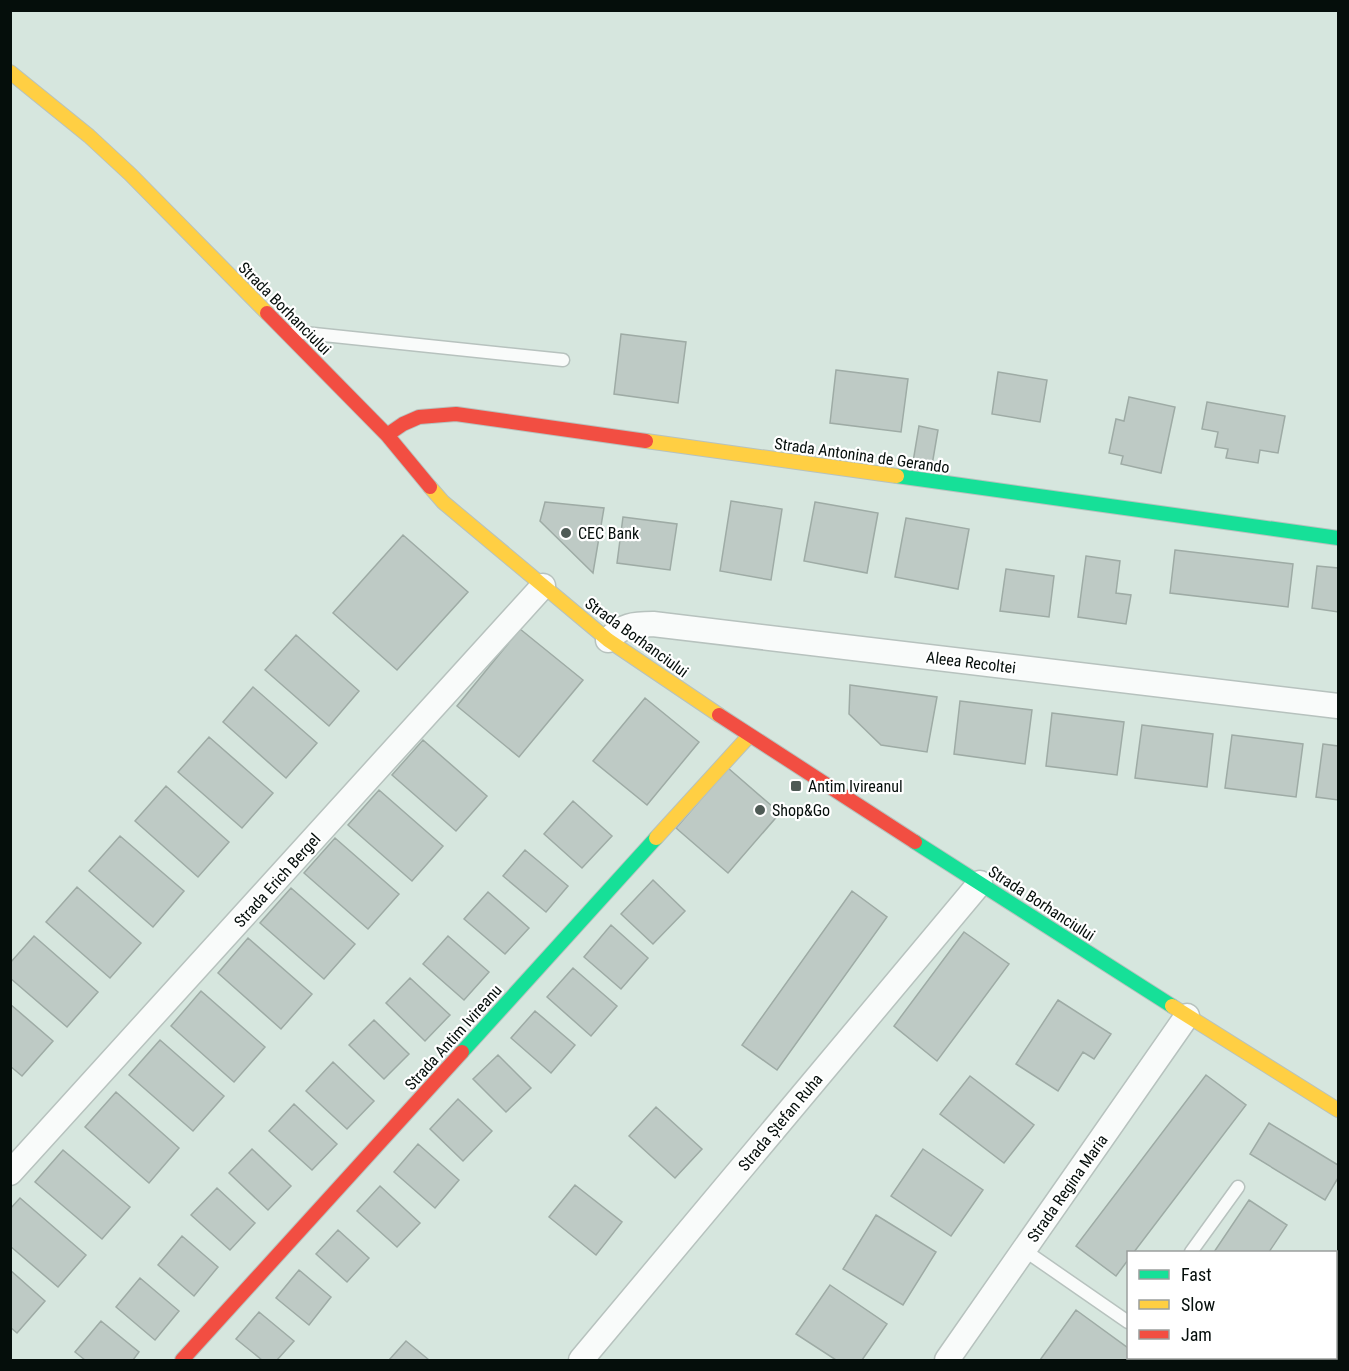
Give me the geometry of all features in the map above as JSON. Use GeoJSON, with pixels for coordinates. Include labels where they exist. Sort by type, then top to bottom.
{"type":"FeatureCollection","features":[{"type":"Feature","properties":{"kind":"street","name":"Strada Borhanciului"},"geometry":{"type":"LineString","coordinates":[[10,72],[89,136],[130,174],[387,435],[443,502],[608,640],[749,736],[1338,1110]]}},
{"type":"Feature","properties":{"kind":"street","name":"Strada Antonina de Gerando"},"geometry":{"type":"LineString","coordinates":[[387,435],[398,424],[413,417],[456,414],[1338,538]]}},
{"type":"Feature","properties":{"kind":"street","name":"Strada Erich Bergel"},"geometry":{"type":"LineString","coordinates":[[10,1173],[543,586]]}},
{"type":"Feature","properties":{"kind":"street","name":"Aleea Recoltei"},"geometry":{"type":"LineString","coordinates":[[608,640],[617,630],[631,625],[653,624],[1338,706]]}},
{"type":"Feature","properties":{"kind":"street","name":"Strada Antim Ivireanu"},"geometry":{"type":"LineString","coordinates":[[182,1360],[749,736]]}},
{"type":"Feature","properties":{"kind":"street","name":"Strada Ștefan Ruha"},"geometry":{"type":"LineString","coordinates":[[581,1360],[980,883]]}},
{"type":"Feature","properties":{"kind":"street","name":"Strada Regina Maria"},"geometry":{"type":"LineString","coordinates":[[947,1360],[1187,1016]]}},
{"type":"Feature","properties":{"kind":"lane"},"geometry":{"type":"LineString","coordinates":[[284,331],[563,360]]}},
{"type":"Feature","properties":{"kind":"lane"},"geometry":{"type":"LineString","coordinates":[[1192,1251],[1238,1187]]}},
{"type":"Feature","properties":{"kind":"lane"},"geometry":{"type":"LineString","coordinates":[[1024,1250],[1127,1321]]}},
{"type":"Feature","properties":{"kind":"building"},"geometry":{"type":"Polygon","coordinates":[[[621,334],[686,342],[678,403],[614,394],[621,334]]]}},
{"type":"Feature","properties":{"kind":"building"},"geometry":{"type":"Polygon","coordinates":[[[836,370],[908,379],[901,432],[830,423],[836,370]]]}},
{"type":"Feature","properties":{"kind":"building"},"geometry":{"type":"Polygon","coordinates":[[[998,372],[1047,380],[1040,422],[992,414],[998,372]]]}},
{"type":"Feature","properties":{"kind":"building"},"geometry":{"type":"Polygon","coordinates":[[[1129,397],[1175,407],[1161,473],[1121,464],[1123,456],[1109,453],[1116,419],[1124,421],[1129,397]]]}},
{"type":"Feature","properties":{"kind":"building"},"geometry":{"type":"Polygon","coordinates":[[[1207,402],[1285,416],[1278,453],[1260,450],[1258,463],[1226,458],[1228,449],[1215,447],[1218,432],[1202,429],[1207,402]]]}},
{"type":"Feature","properties":{"kind":"building"},"geometry":{"type":"Polygon","coordinates":[[[919,426],[938,430],[930,477],[911,474],[919,426]]]}},
{"type":"Feature","properties":{"kind":"building"},"geometry":{"type":"Polygon","coordinates":[[[731,501],[782,509],[771,580],[720,571],[731,501]]]}},
{"type":"Feature","properties":{"kind":"building"},"geometry":{"type":"Polygon","coordinates":[[[545,502],[604,508],[593,573],[540,521],[545,502]]]}},
{"type":"Feature","properties":{"kind":"building"},"geometry":{"type":"Polygon","coordinates":[[[815,502],[878,513],[867,573],[804,561],[815,502]]]}},
{"type":"Feature","properties":{"kind":"building"},"geometry":{"type":"Polygon","coordinates":[[[623,517],[677,524],[670,570],[617,563],[623,517]]]}},
{"type":"Feature","properties":{"kind":"building"},"geometry":{"type":"Polygon","coordinates":[[[906,518],[969,529],[958,589],[895,577],[906,518]]]}},
{"type":"Feature","properties":{"kind":"building"},"geometry":{"type":"Polygon","coordinates":[[[403,535],[468,592],[397,670],[333,613],[403,535]]]}},
{"type":"Feature","properties":{"kind":"building"},"geometry":{"type":"Polygon","coordinates":[[[1175,550],[1293,564],[1288,607],[1170,593],[1175,550]]]}},
{"type":"Feature","properties":{"kind":"building"},"geometry":{"type":"Polygon","coordinates":[[[1086,556],[1120,561],[1116,593],[1131,595],[1126,624],[1078,617],[1086,556]]]}},
{"type":"Feature","properties":{"kind":"building"},"geometry":{"type":"Polygon","coordinates":[[[1317,566],[1338,568],[1338,612],[1312,608],[1317,566]]]}},
{"type":"Feature","properties":{"kind":"building"},"geometry":{"type":"Polygon","coordinates":[[[1006,569],[1054,576],[1049,617],[1000,611],[1006,569]]]}},
{"type":"Feature","properties":{"kind":"building"},"geometry":{"type":"Polygon","coordinates":[[[520,629],[583,680],[519,757],[457,706],[520,629]]]}},
{"type":"Feature","properties":{"kind":"building"},"geometry":{"type":"Polygon","coordinates":[[[296,635],[359,691],[329,726],[265,670],[296,635]]]}},
{"type":"Feature","properties":{"kind":"building"},"geometry":{"type":"Polygon","coordinates":[[[850,685],[937,697],[927,752],[881,745],[849,714],[850,685]]]}},
{"type":"Feature","properties":{"kind":"building"},"geometry":{"type":"Polygon","coordinates":[[[253,687],[317,743],[286,778],[223,722],[253,687]]]}},
{"type":"Feature","properties":{"kind":"building"},"geometry":{"type":"Polygon","coordinates":[[[645,698],[699,742],[647,805],[593,761],[645,698]]]}},
{"type":"Feature","properties":{"kind":"building"},"geometry":{"type":"Polygon","coordinates":[[[960,701],[1032,710],[1025,764],[954,754],[960,701]]]}},
{"type":"Feature","properties":{"kind":"building"},"geometry":{"type":"Polygon","coordinates":[[[1052,713],[1124,722],[1117,775],[1046,766],[1052,713]]]}},
{"type":"Feature","properties":{"kind":"building"},"geometry":{"type":"Polygon","coordinates":[[[1142,725],[1213,734],[1207,787],[1135,778],[1142,725]]]}},
{"type":"Feature","properties":{"kind":"building"},"geometry":{"type":"Polygon","coordinates":[[[1232,735],[1303,744],[1296,797],[1225,788],[1232,735]]]}},
{"type":"Feature","properties":{"kind":"building"},"geometry":{"type":"Polygon","coordinates":[[[209,737],[273,793],[242,828],[178,772],[209,737]]]}},
{"type":"Feature","properties":{"kind":"building"},"geometry":{"type":"Polygon","coordinates":[[[423,740],[487,796],[456,831],[392,775],[423,740]]]}},
{"type":"Feature","properties":{"kind":"building"},"geometry":{"type":"Polygon","coordinates":[[[1323,744],[1338,746],[1338,800],[1316,797],[1323,744]]]}},
{"type":"Feature","properties":{"kind":"building"},"geometry":{"type":"Polygon","coordinates":[[[728,768],[780,813],[728,873],[676,828],[728,768]]]}},
{"type":"Feature","properties":{"kind":"building"},"geometry":{"type":"Polygon","coordinates":[[[166,786],[229,842],[198,877],[135,821],[166,786]]]}},
{"type":"Feature","properties":{"kind":"building"},"geometry":{"type":"Polygon","coordinates":[[[379,790],[443,846],[412,881],[348,825],[379,790]]]}},
{"type":"Feature","properties":{"kind":"building"},"geometry":{"type":"Polygon","coordinates":[[[573,801],[612,836],[582,868],[544,834],[573,801]]]}},
{"type":"Feature","properties":{"kind":"building"},"geometry":{"type":"Polygon","coordinates":[[[120,836],[184,891],[153,927],[89,871],[120,836]]]}},
{"type":"Feature","properties":{"kind":"building"},"geometry":{"type":"Polygon","coordinates":[[[335,838],[399,894],[368,929],[304,873],[335,838]]]}},
{"type":"Feature","properties":{"kind":"building"},"geometry":{"type":"Polygon","coordinates":[[[525,850],[568,886],[546,912],[503,876],[525,850]]]}},
{"type":"Feature","properties":{"kind":"building"},"geometry":{"type":"Polygon","coordinates":[[[653,880],[685,911],[653,944],[621,914],[653,880]]]}},
{"type":"Feature","properties":{"kind":"building"},"geometry":{"type":"Polygon","coordinates":[[[77,887],[141,943],[110,978],[46,922],[77,887]]]}},
{"type":"Feature","properties":{"kind":"building"},"geometry":{"type":"Polygon","coordinates":[[[291,888],[355,944],[324,979],[260,923],[291,888]]]}},
{"type":"Feature","properties":{"kind":"building"},"geometry":{"type":"Polygon","coordinates":[[[852,891],[887,917],[777,1070],[742,1045],[852,891]]]}},
{"type":"Feature","properties":{"kind":"building"},"geometry":{"type":"Polygon","coordinates":[[[488,892],[529,928],[505,954],[464,919],[488,892]]]}},
{"type":"Feature","properties":{"kind":"building"},"geometry":{"type":"Polygon","coordinates":[[[611,925],[648,958],[621,989],[584,957],[611,925]]]}},
{"type":"Feature","properties":{"kind":"building"},"geometry":{"type":"Polygon","coordinates":[[[964,932],[1009,964],[937,1061],[894,1026],[964,932]]]}},
{"type":"Feature","properties":{"kind":"building"},"geometry":{"type":"Polygon","coordinates":[[[34,936],[98,992],[67,1027],[10,978],[10,963],[34,936]]]}},
{"type":"Feature","properties":{"kind":"building"},"geometry":{"type":"Polygon","coordinates":[[[448,936],[489,972],[464,1000],[423,964],[448,936]]]}},
{"type":"Feature","properties":{"kind":"building"},"geometry":{"type":"Polygon","coordinates":[[[248,938],[312,994],[281,1029],[218,973],[248,938]]]}},
{"type":"Feature","properties":{"kind":"building"},"geometry":{"type":"Polygon","coordinates":[[[573,968],[617,1006],[591,1036],[547,997],[573,968]]]}},
{"type":"Feature","properties":{"kind":"building"},"geometry":{"type":"Polygon","coordinates":[[[410,978],[450,1015],[425,1041],[386,1003],[410,978]]]}},
{"type":"Feature","properties":{"kind":"building"},"geometry":{"type":"Polygon","coordinates":[[[201,991],[265,1047],[234,1082],[171,1026],[201,991]]]}},
{"type":"Feature","properties":{"kind":"building"},"geometry":{"type":"Polygon","coordinates":[[[1058,1000],[1111,1034],[1094,1059],[1083,1052],[1058,1091],[1016,1064],[1058,1000]]]}},
{"type":"Feature","properties":{"kind":"building"},"geometry":{"type":"Polygon","coordinates":[[[10,1004],[53,1041],[22,1076],[10,1066],[10,1004]]]}},
{"type":"Feature","properties":{"kind":"building"},"geometry":{"type":"Polygon","coordinates":[[[535,1011],[575,1045],[551,1073],[511,1038],[535,1011]]]}},
{"type":"Feature","properties":{"kind":"building"},"geometry":{"type":"Polygon","coordinates":[[[374,1020],[409,1054],[384,1079],[349,1045],[374,1020]]]}},
{"type":"Feature","properties":{"kind":"building"},"geometry":{"type":"Polygon","coordinates":[[[160,1040],[224,1096],[193,1131],[129,1075],[160,1040]]]}},
{"type":"Feature","properties":{"kind":"building"},"geometry":{"type":"Polygon","coordinates":[[[498,1055],[531,1088],[506,1112],[473,1079],[498,1055]]]}},
{"type":"Feature","properties":{"kind":"building"},"geometry":{"type":"Polygon","coordinates":[[[333,1062],[374,1101],[347,1129],[306,1091],[333,1062]]]}},
{"type":"Feature","properties":{"kind":"building"},"geometry":{"type":"Polygon","coordinates":[[[1206,1075],[1246,1105],[1135,1251],[1127,1251],[1127,1261],[1116,1276],[1076,1246],[1206,1075]]]}},
{"type":"Feature","properties":{"kind":"building"},"geometry":{"type":"Polygon","coordinates":[[[970,1076],[1034,1125],[1004,1163],[940,1114],[970,1076]]]}},
{"type":"Feature","properties":{"kind":"building"},"geometry":{"type":"Polygon","coordinates":[[[116,1092],[179,1148],[149,1183],[85,1127],[116,1092]]]}},
{"type":"Feature","properties":{"kind":"building"},"geometry":{"type":"Polygon","coordinates":[[[458,1099],[492,1131],[463,1161],[430,1129],[458,1099]]]}},
{"type":"Feature","properties":{"kind":"building"},"geometry":{"type":"Polygon","coordinates":[[[294,1104],[337,1144],[312,1170],[269,1131],[294,1104]]]}},
{"type":"Feature","properties":{"kind":"building"},"geometry":{"type":"Polygon","coordinates":[[[656,1107],[702,1149],[675,1178],[629,1136],[656,1107]]]}},
{"type":"Feature","properties":{"kind":"building"},"geometry":{"type":"Polygon","coordinates":[[[1269,1123],[1338,1165],[1338,1178],[1325,1200],[1250,1154],[1269,1123]]]}},
{"type":"Feature","properties":{"kind":"building"},"geometry":{"type":"Polygon","coordinates":[[[418,1144],[459,1180],[435,1208],[394,1172],[418,1144]]]}},
{"type":"Feature","properties":{"kind":"building"},"geometry":{"type":"Polygon","coordinates":[[[252,1149],[291,1186],[268,1210],[229,1173],[252,1149]]]}},
{"type":"Feature","properties":{"kind":"building"},"geometry":{"type":"Polygon","coordinates":[[[923,1149],[983,1190],[951,1236],[891,1196],[923,1149]]]}},
{"type":"Feature","properties":{"kind":"building"},"geometry":{"type":"Polygon","coordinates":[[[63,1150],[130,1207],[102,1239],[35,1182],[63,1150]]]}},
{"type":"Feature","properties":{"kind":"building"},"geometry":{"type":"Polygon","coordinates":[[[575,1185],[622,1222],[596,1255],[549,1217],[575,1185]]]}},
{"type":"Feature","properties":{"kind":"building"},"geometry":{"type":"Polygon","coordinates":[[[380,1186],[420,1223],[397,1247],[357,1211],[380,1186]]]}},
{"type":"Feature","properties":{"kind":"building"},"geometry":{"type":"Polygon","coordinates":[[[217,1188],[255,1223],[230,1250],[191,1215],[217,1188]]]}},
{"type":"Feature","properties":{"kind":"building"},"geometry":{"type":"Polygon","coordinates":[[[20,1198],[86,1255],[58,1287],[10,1246],[10,1209],[20,1198]]]}},
{"type":"Feature","properties":{"kind":"building"},"geometry":{"type":"Polygon","coordinates":[[[1249,1200],[1287,1225],[1270,1251],[1215,1251],[1249,1200]]]}},
{"type":"Feature","properties":{"kind":"building"},"geometry":{"type":"Polygon","coordinates":[[[876,1215],[936,1252],[903,1305],[843,1269],[876,1215]]]}},
{"type":"Feature","properties":{"kind":"building"},"geometry":{"type":"Polygon","coordinates":[[[338,1230],[369,1258],[347,1282],[316,1254],[338,1230]]]}},
{"type":"Feature","properties":{"kind":"building"},"geometry":{"type":"Polygon","coordinates":[[[182,1236],[218,1267],[194,1296],[158,1265],[182,1236]]]}},
{"type":"Feature","properties":{"kind":"building"},"geometry":{"type":"Polygon","coordinates":[[[1338,1260],[1337,1344],[1337,1262],[1338,1260]]]}},
{"type":"Feature","properties":{"kind":"building"},"geometry":{"type":"Polygon","coordinates":[[[10,1270],[45,1301],[17,1333],[10,1327],[10,1270]]]}},
{"type":"Feature","properties":{"kind":"building"},"geometry":{"type":"Polygon","coordinates":[[[299,1270],[331,1297],[309,1325],[276,1298],[299,1270]]]}},
{"type":"Feature","properties":{"kind":"building"},"geometry":{"type":"Polygon","coordinates":[[[140,1278],[179,1311],[155,1340],[116,1307],[140,1278]]]}},
{"type":"Feature","properties":{"kind":"building"},"geometry":{"type":"Polygon","coordinates":[[[830,1285],[887,1324],[862,1360],[836,1360],[796,1334],[830,1285]]]}},
{"type":"Feature","properties":{"kind":"building"},"geometry":{"type":"Polygon","coordinates":[[[1076,1310],[1127,1347],[1127,1359],[1146,1360],[1040,1360],[1076,1310]]]}},
{"type":"Feature","properties":{"kind":"building"},"geometry":{"type":"Polygon","coordinates":[[[259,1312],[294,1341],[277,1360],[262,1360],[236,1339],[259,1312]]]}},
{"type":"Feature","properties":{"kind":"building"},"geometry":{"type":"Polygon","coordinates":[[[101,1321],[139,1352],[133,1360],[85,1360],[75,1352],[101,1321]]]}},
{"type":"Feature","properties":{"kind":"building"},"geometry":{"type":"Polygon","coordinates":[[[406,1341],[429,1360],[389,1360],[406,1341]]]}},
{"type":"Feature","properties":{"kind":"building"},"geometry":{"type":"Polygon","coordinates":[[[1242,1359],[1298,1359],[1297,1360],[1242,1359]]]}},
{"type":"Feature","properties":{"kind":"traffic: fast"},"geometry":{"type":"LineString","coordinates":[[897,476],[1338,538]]}},
{"type":"Feature","properties":{"kind":"traffic: fast"},"geometry":{"type":"LineString","coordinates":[[462,1052],[656,838]]}},
{"type":"Feature","properties":{"kind":"traffic: fast"},"geometry":{"type":"LineString","coordinates":[[915,842],[1172,1006]]}},
{"type":"Feature","properties":{"kind":"traffic: slow"},"geometry":{"type":"LineString","coordinates":[[10,72],[89,136],[130,174],[267,313]]}},
{"type":"Feature","properties":{"kind":"traffic: slow"},"geometry":{"type":"LineString","coordinates":[[646,441],[897,476]]}},
{"type":"Feature","properties":{"kind":"traffic: slow"},"geometry":{"type":"LineString","coordinates":[[430,487],[443,502],[608,640],[719,715]]}},
{"type":"Feature","properties":{"kind":"traffic: slow"},"geometry":{"type":"LineString","coordinates":[[656,838],[749,736]]}},
{"type":"Feature","properties":{"kind":"traffic: slow"},"geometry":{"type":"LineString","coordinates":[[1172,1006],[1338,1110]]}},
{"type":"Feature","properties":{"kind":"traffic: jam"},"geometry":{"type":"LineString","coordinates":[[267,313],[387,435],[430,487]]}},
{"type":"Feature","properties":{"kind":"traffic: jam"},"geometry":{"type":"LineString","coordinates":[[387,435],[419,417],[456,414],[646,441]]}},
{"type":"Feature","properties":{"kind":"traffic: jam"},"geometry":{"type":"LineString","coordinates":[[719,715],[915,842]]}},
{"type":"Feature","properties":{"kind":"traffic: jam"},"geometry":{"type":"LineString","coordinates":[[182,1360],[462,1052]]}},
{"type":"Feature","properties":{"kind":"place","name":"CEC Bank"},"geometry":{"type":"Point","coordinates":[566,533]}},
{"type":"Feature","properties":{"kind":"place","name":"Antim Ivireanul"},"geometry":{"type":"Point","coordinates":[796,786]}},
{"type":"Feature","properties":{"kind":"place","name":"Shop&Go"},"geometry":{"type":"Point","coordinates":[760,810]}}]}
